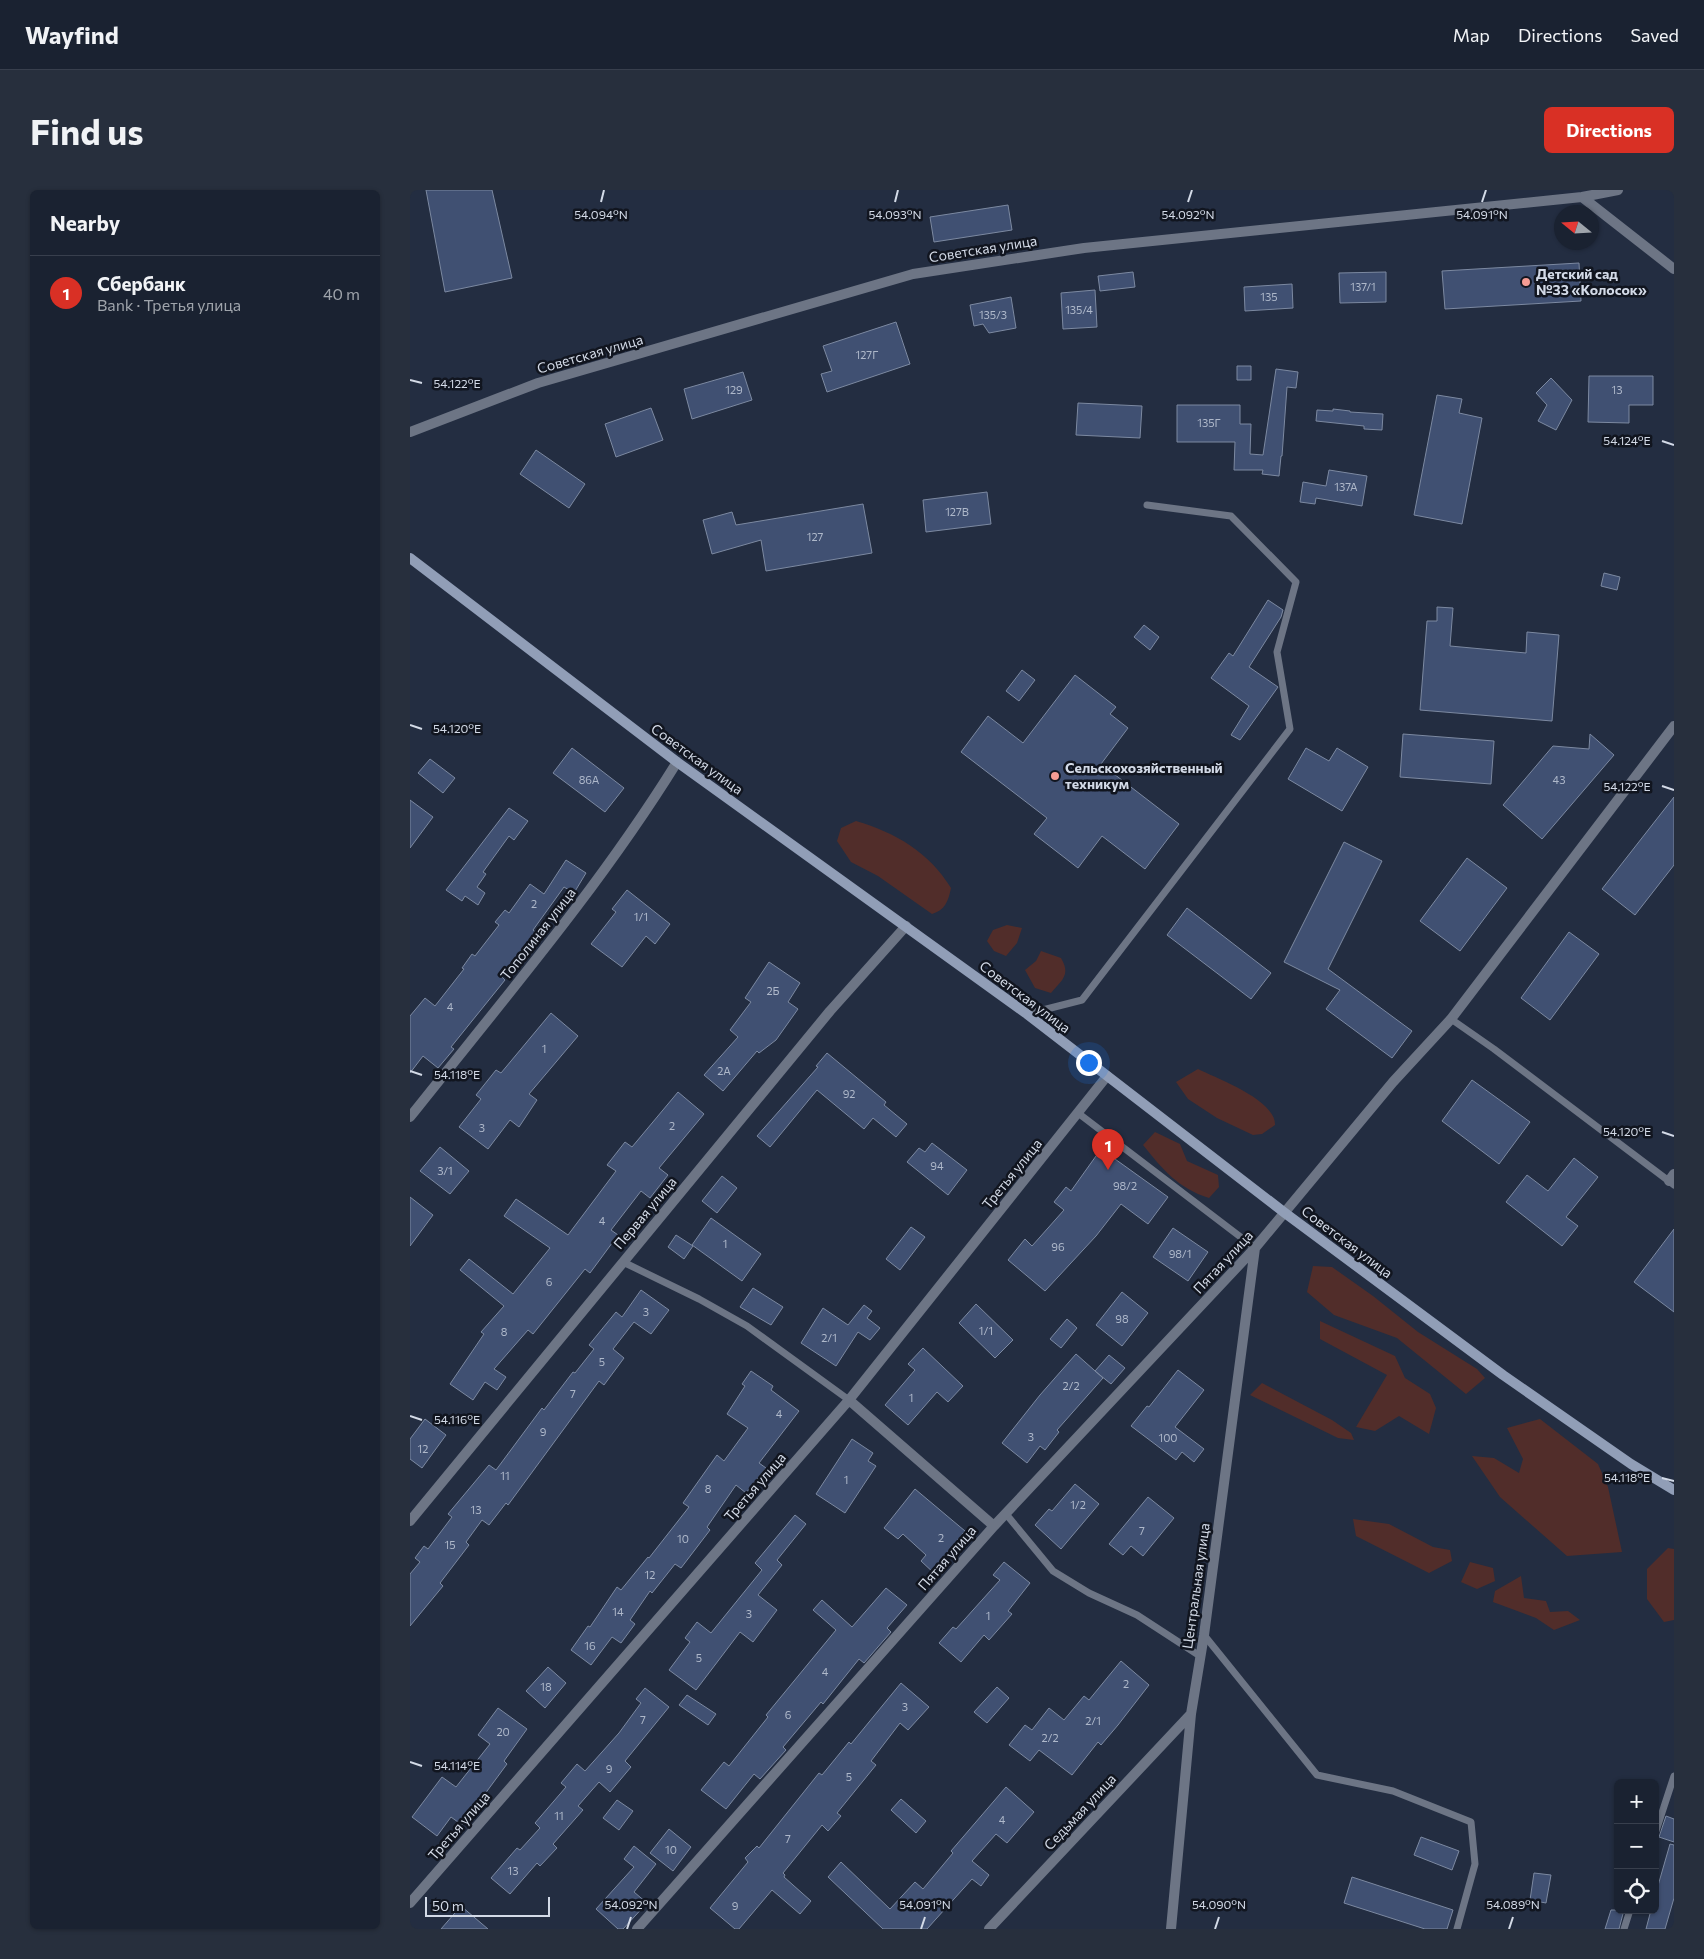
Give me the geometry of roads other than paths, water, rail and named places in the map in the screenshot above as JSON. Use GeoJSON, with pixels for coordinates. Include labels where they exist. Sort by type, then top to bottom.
{"type":"FeatureCollection","features":[{"type":"Feature","properties":{"kind":"main road","name":"Советская улица"},"geometry":{"type":"LineString","coordinates":[[410,558],[677,762],[1027,1014],[1285,1213],[1503,1375],[1632,1464],[1674,1490]]}},
{"type":"Feature","properties":{"kind":"street","name":"Советская улица"},"geometry":{"type":"LineString","coordinates":[[410,432],[538,383],[913,274],[1084,248],[1582,197],[1618,190]]}},
{"type":"Feature","properties":{"kind":"street"},"geometry":{"type":"LineString","coordinates":[[1582,197],[1674,269]]}},
{"type":"Feature","properties":{"kind":"street","name":"Пятая улица"},"geometry":{"type":"LineString","coordinates":[[637,1929],[994,1526],[1255,1248],[1392,1082],[1451,1019],[1506,949],[1599,822],[1674,726]]}},
{"type":"Feature","properties":{"kind":"street","name":"Тополиная улица"},"geometry":{"type":"LineString","coordinates":[[410,1117],[577,908],[646,812],[677,762]]}},
{"type":"Feature","properties":{"kind":"street","name":"Первая улица"},"geometry":{"type":"LineString","coordinates":[[410,1521],[830,1011],[906,926]]}},
{"type":"Feature","properties":{"kind":"street","name":"Третья улица"},"geometry":{"type":"LineString","coordinates":[[410,1903],[849,1400],[1107,1076]]}},
{"type":"Feature","properties":{"kind":"street","name":"Центральная улица"},"geometry":{"type":"LineString","coordinates":[[1171,1929],[1191,1714],[1204,1635],[1255,1248]]}},
{"type":"Feature","properties":{"kind":"street"},"geometry":{"type":"LineString","coordinates":[[849,1400],[994,1526]]}},
{"type":"Feature","properties":{"kind":"street","name":"Седьмая улица"},"geometry":{"type":"LineString","coordinates":[[989,1929],[1191,1714]]}},
{"type":"Feature","properties":{"kind":"lane"},"geometry":{"type":"LineString","coordinates":[[1027,1014],[1082,1000],[1290,730],[1277,652],[1296,582],[1230,516],[1147,505]]}},
{"type":"Feature","properties":{"kind":"lane"},"geometry":{"type":"LineString","coordinates":[[1451,1019],[1672,1180]]}},
{"type":"Feature","properties":{"kind":"lane"},"geometry":{"type":"LineString","coordinates":[[1078,1114],[1255,1248]]}},
{"type":"Feature","properties":{"kind":"lane"},"geometry":{"type":"LineString","coordinates":[[623,1262],[699,1299],[747,1326],[849,1400]]}},
{"type":"Feature","properties":{"kind":"lane"},"geometry":{"type":"LineString","coordinates":[[1006,1514],[1052,1571],[1089,1593],[1137,1615],[1200,1656]]}},
{"type":"Feature","properties":{"kind":"lane"},"geometry":{"type":"LineString","coordinates":[[1204,1635],[1317,1775],[1393,1791],[1471,1822],[1475,1864],[1457,1929]]}},
{"type":"Feature","properties":{"kind":"lane"},"geometry":{"type":"LineString","coordinates":[[1658,1824],[1674,1776]]}},
{"type":"Feature","properties":{"kind":"lane"},"geometry":{"type":"LineString","coordinates":[[1624,1929],[1629,1914]]}},
{"type":"Feature","properties":{"kind":"place","name":"Детский сад №33 «Колосок»"},"geometry":{"type":"Point","coordinates":[1526,282]}},
{"type":"Feature","properties":{"kind":"place","name":"Сельскохозяйственный техникум"},"geometry":{"type":"Point","coordinates":[1055,776]}},
{"type":"Feature","properties":{"kind":"place","name":"Сбербанк"},"geometry":{"type":"Point","coordinates":[1108,1170]}}]}
